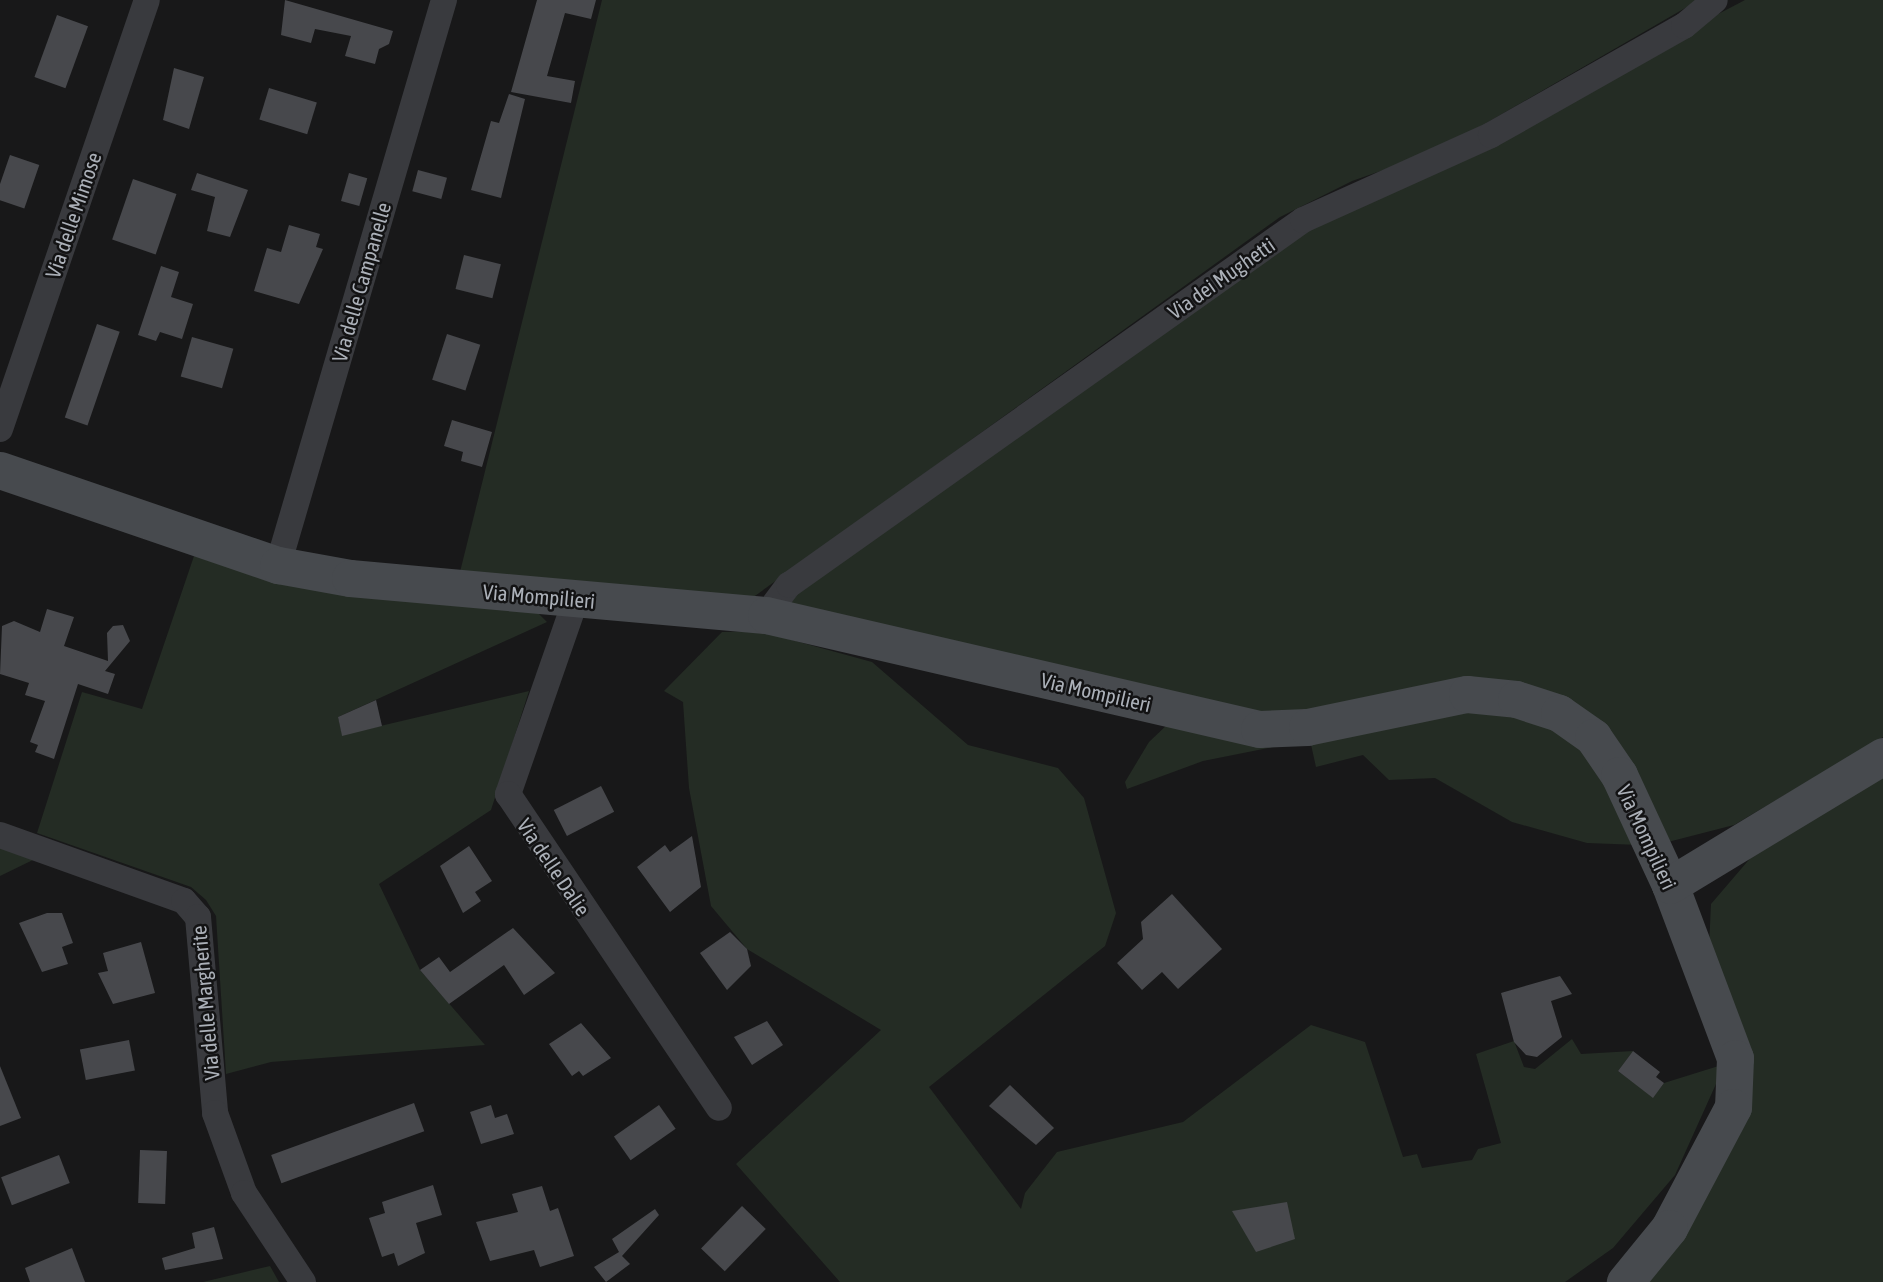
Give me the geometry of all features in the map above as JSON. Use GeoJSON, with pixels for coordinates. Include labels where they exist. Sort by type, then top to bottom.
{"type":"FeatureCollection","features":[{"type":"Feature","properties":{"kind":"street","name":"Via delle Mimose"},"geometry":{"type":"LineString","coordinates":[[0,429],[146,0]]}},
{"type":"Feature","properties":{"kind":"street","name":"Via delle Campanelle"},"geometry":{"type":"LineString","coordinates":[[278,565],[444,0]]}},
{"type":"Feature","properties":{"kind":"street","name":"Via dei Mughetti"},"geometry":{"type":"LineString","coordinates":[[766,615],[789,585],[1303,220],[1503,128],[1684,26],[1715,0]]}},
{"type":"Feature","properties":{"kind":"street","name":"Via Mompilieri"},"geometry":{"type":"LineString","coordinates":[[0,470],[278,565],[350,578],[766,615],[1259,729],[1307,727],[1467,694],[1539,704],[1576,723],[1607,756],[1670,885],[1718,1005],[1737,1082],[1733,1107],[1669,1228],[1625,1282]]}},
{"type":"Feature","properties":{"kind":"street","name":"Via delle Dalie"},"geometry":{"type":"LineString","coordinates":[[576,599],[508,794],[719,1108]]}},
{"type":"Feature","properties":{"kind":"street"},"geometry":{"type":"LineString","coordinates":[[1670,885],[1883,756]]}},
{"type":"Feature","properties":{"kind":"street","name":"Via delle Margherite"},"geometry":{"type":"LineString","coordinates":[[0,835],[184,901],[198,917],[215,1113],[244,1193],[303,1282]]}},
{"type":"Feature","properties":{"kind":"shaded area"},"geometry":{"type":"Polygon","coordinates":[[[602,0],[1699,0],[1438,151],[1352,181],[1280,217],[741,606],[458,580],[602,0]]]}},
{"type":"Feature","properties":{"kind":"shaded area"},"geometry":{"type":"Polygon","coordinates":[[[1745,0],[1883,0],[1883,737],[1734,825],[1664,843],[1552,696],[1292,720],[787,605],[796,591],[1312,227],[1745,0]]]}},
{"type":"Feature","properties":{"kind":"shaded area"},"geometry":{"type":"Polygon","coordinates":[[[194,556],[283,582],[536,611],[547,622],[338,717],[342,735],[529,691],[491,810],[379,884],[420,970],[485,1045],[271,1062],[226,1074],[216,916],[206,900],[191,887],[37,833],[82,692],[142,709],[194,556]]]}},
{"type":"Feature","properties":{"kind":"shaded area"},"geometry":{"type":"Polygon","coordinates":[[[759,631],[872,662],[968,745],[1058,768],[1084,798],[1116,913],[1105,946],[929,1087],[1021,1209],[1025,1193],[1057,1152],[1183,1122],[1311,1025],[1365,1042],[1403,1157],[1417,1154],[1422,1168],[1472,1160],[1478,1149],[1501,1143],[1476,1054],[1514,1041],[1524,1067],[1535,1069],[1572,1039],[1581,1054],[1633,1051],[1618,1071],[1653,1097],[1664,1083],[1725,1064],[1675,1175],[1613,1248],[1565,1282],[840,1282],[736,1164],[881,1030],[747,949],[711,906],[689,788],[683,702],[664,691],[722,632],[759,631]]]}},
{"type":"Feature","properties":{"kind":"shaded area"},"geometry":{"type":"Polygon","coordinates":[[[1484,705],[1573,731],[1640,845],[1587,843],[1512,822],[1435,778],[1389,780],[1363,755],[1316,767],[1310,740],[1484,705]]]}},
{"type":"Feature","properties":{"kind":"shaded area"},"geometry":{"type":"Polygon","coordinates":[[[1170,722],[1294,743],[1203,761],[1127,789],[1125,782],[1149,742],[1170,722]]]}},
{"type":"Feature","properties":{"kind":"shaded area"},"geometry":{"type":"Polygon","coordinates":[[[1883,776],[1883,1282],[1640,1282],[1735,1123],[1709,947],[1711,904],[1753,855],[1883,776]]]}},
{"type":"Feature","properties":{"kind":"shaded area"},"geometry":{"type":"Polygon","coordinates":[[[0,847],[35,859],[0,876],[0,847]]]}},
{"type":"Feature","properties":{"kind":"shaded area"},"geometry":{"type":"Polygon","coordinates":[[[270,1266],[279,1282],[203,1282],[270,1266]]]}},
{"type":"Feature","properties":{"kind":"building"},"geometry":{"type":"Polygon","coordinates":[[[285,0],[393,31],[389,44],[379,49],[375,64],[345,56],[351,36],[315,29],[311,43],[281,35],[285,0]]]}},
{"type":"Feature","properties":{"kind":"building"},"geometry":{"type":"Polygon","coordinates":[[[537,0],[596,0],[591,19],[565,13],[547,76],[575,81],[571,103],[511,92],[537,0]]]}},
{"type":"Feature","properties":{"kind":"building"},"geometry":{"type":"Polygon","coordinates":[[[57,15],[88,26],[65,88],[34,77],[57,15]]]}},
{"type":"Feature","properties":{"kind":"building"},"geometry":{"type":"Polygon","coordinates":[[[174,68],[204,77],[189,129],[163,120],[174,68]]]}},
{"type":"Feature","properties":{"kind":"building"},"geometry":{"type":"Polygon","coordinates":[[[269,88],[317,103],[307,134],[259,120],[269,88]]]}},
{"type":"Feature","properties":{"kind":"building"},"geometry":{"type":"Polygon","coordinates":[[[509,94],[525,99],[501,198],[471,190],[491,121],[499,123],[509,94]]]}},
{"type":"Feature","properties":{"kind":"building"},"geometry":{"type":"Polygon","coordinates":[[[10,155],[39,165],[24,209],[0,200],[0,184],[10,155]]]}},
{"type":"Feature","properties":{"kind":"building"},"geometry":{"type":"Polygon","coordinates":[[[418,170],[447,178],[441,199],[412,191],[418,170]]]}},
{"type":"Feature","properties":{"kind":"building"},"geometry":{"type":"Polygon","coordinates":[[[197,173],[248,190],[230,237],[207,231],[215,197],[191,190],[197,173]]]}},
{"type":"Feature","properties":{"kind":"building"},"geometry":{"type":"Polygon","coordinates":[[[349,173],[367,178],[359,206],[341,201],[349,173]]]}},
{"type":"Feature","properties":{"kind":"building"},"geometry":{"type":"Polygon","coordinates":[[[133,179],[176,194],[156,254],[112,240],[133,179]]]}},
{"type":"Feature","properties":{"kind":"building"},"geometry":{"type":"Polygon","coordinates":[[[289,225],[320,234],[316,247],[323,249],[299,304],[254,291],[267,248],[281,252],[289,225]]]}},
{"type":"Feature","properties":{"kind":"building"},"geometry":{"type":"Polygon","coordinates":[[[464,255],[501,264],[492,298],[456,289],[464,255]]]}},
{"type":"Feature","properties":{"kind":"building"},"geometry":{"type":"Polygon","coordinates":[[[161,266],[179,272],[171,297],[193,304],[182,339],[160,332],[156,341],[138,335],[161,266]]]}},
{"type":"Feature","properties":{"kind":"building"},"geometry":{"type":"Polygon","coordinates":[[[97,324],[120,332],[87,425],[65,418],[97,324]]]}},
{"type":"Feature","properties":{"kind":"building"},"geometry":{"type":"Polygon","coordinates":[[[447,334],[480,345],[465,390],[432,380],[447,334]]]}},
{"type":"Feature","properties":{"kind":"building"},"geometry":{"type":"Polygon","coordinates":[[[192,337],[233,349],[222,388],[181,376],[192,337]]]}},
{"type":"Feature","properties":{"kind":"building"},"geometry":{"type":"Polygon","coordinates":[[[452,420],[492,432],[482,467],[461,461],[463,452],[444,446],[452,420]]]}},
{"type":"Feature","properties":{"kind":"building"},"geometry":{"type":"Polygon","coordinates":[[[47,609],[74,617],[64,646],[108,661],[107,633],[113,626],[123,625],[130,641],[105,671],[115,674],[108,694],[78,684],[54,759],[35,752],[38,745],[30,742],[45,701],[25,695],[29,683],[0,674],[2,626],[14,621],[40,632],[47,609]]]}},
{"type":"Feature","properties":{"kind":"building"},"geometry":{"type":"Polygon","coordinates":[[[376,700],[382,726],[342,736],[338,717],[376,700]]]}},
{"type":"Feature","properties":{"kind":"building"},"geometry":{"type":"Polygon","coordinates":[[[601,786],[614,812],[567,836],[554,810],[601,786]]]}},
{"type":"Feature","properties":{"kind":"building"},"geometry":{"type":"Polygon","coordinates":[[[692,836],[701,887],[670,912],[637,867],[665,845],[670,852],[692,836]]]}},
{"type":"Feature","properties":{"kind":"building"},"geometry":{"type":"Polygon","coordinates":[[[469,846],[492,881],[475,892],[481,901],[463,913],[440,866],[469,846]]]}},
{"type":"Feature","properties":{"kind":"building"},"geometry":{"type":"Polygon","coordinates":[[[1172,894],[1222,949],[1178,989],[1162,972],[1142,990],[1117,963],[1143,939],[1141,922],[1172,894]]]}},
{"type":"Feature","properties":{"kind":"building"},"geometry":{"type":"Polygon","coordinates":[[[47,913],[62,913],[73,943],[62,947],[68,964],[42,972],[19,923],[47,913]]]}},
{"type":"Feature","properties":{"kind":"building"},"geometry":{"type":"Polygon","coordinates":[[[513,928],[555,973],[524,995],[504,965],[449,1004],[420,970],[439,957],[450,972],[513,928]]]}},
{"type":"Feature","properties":{"kind":"building"},"geometry":{"type":"Polygon","coordinates":[[[730,932],[747,949],[751,966],[727,990],[700,953],[730,932]]]}},
{"type":"Feature","properties":{"kind":"building"},"geometry":{"type":"Polygon","coordinates":[[[141,942],[155,993],[113,1004],[98,973],[108,971],[103,953],[141,942]]]}},
{"type":"Feature","properties":{"kind":"building"},"geometry":{"type":"Polygon","coordinates":[[[1560,976],[1572,994],[1551,1001],[1562,1037],[1537,1057],[1526,1055],[1514,1042],[1501,993],[1560,976]]]}},
{"type":"Feature","properties":{"kind":"building"},"geometry":{"type":"Polygon","coordinates":[[[767,1021],[783,1045],[752,1065],[734,1037],[767,1021]]]}},
{"type":"Feature","properties":{"kind":"building"},"geometry":{"type":"Polygon","coordinates":[[[581,1023],[611,1058],[583,1076],[579,1071],[572,1076],[549,1044],[581,1023]]]}},
{"type":"Feature","properties":{"kind":"building"},"geometry":{"type":"Polygon","coordinates":[[[129,1040],[135,1070],[86,1080],[80,1050],[129,1040]]]}},
{"type":"Feature","properties":{"kind":"building"},"geometry":{"type":"Polygon","coordinates":[[[1633,1051],[1660,1072],[1656,1077],[1664,1083],[1653,1098],[1618,1071],[1633,1051]]]}},
{"type":"Feature","properties":{"kind":"building"},"geometry":{"type":"Polygon","coordinates":[[[0,1066],[21,1118],[0,1126],[0,1066]]]}},
{"type":"Feature","properties":{"kind":"building"},"geometry":{"type":"Polygon","coordinates":[[[1010,1085],[1054,1128],[1036,1145],[989,1106],[1010,1085]]]}},
{"type":"Feature","properties":{"kind":"building"},"geometry":{"type":"Polygon","coordinates":[[[414,1103],[424,1131],[281,1183],[271,1155],[414,1103]]]}},
{"type":"Feature","properties":{"kind":"building"},"geometry":{"type":"Polygon","coordinates":[[[491,1105],[495,1118],[507,1114],[514,1134],[481,1144],[470,1112],[491,1105]]]}},
{"type":"Feature","properties":{"kind":"building"},"geometry":{"type":"Polygon","coordinates":[[[659,1105],[676,1129],[631,1160],[614,1137],[659,1105]]]}},
{"type":"Feature","properties":{"kind":"building"},"geometry":{"type":"Polygon","coordinates":[[[140,1150],[167,1151],[165,1204],[138,1203],[140,1150]]]}},
{"type":"Feature","properties":{"kind":"building"},"geometry":{"type":"Polygon","coordinates":[[[59,1155],[70,1183],[12,1205],[1,1177],[59,1155]]]}},
{"type":"Feature","properties":{"kind":"building"},"geometry":{"type":"Polygon","coordinates":[[[433,1185],[442,1215],[416,1223],[425,1253],[398,1266],[394,1253],[382,1257],[369,1218],[385,1213],[382,1202],[433,1185]]]}},
{"type":"Feature","properties":{"kind":"building"},"geometry":{"type":"Polygon","coordinates":[[[542,1186],[550,1211],[558,1208],[574,1256],[540,1267],[534,1250],[490,1261],[476,1222],[518,1212],[512,1194],[542,1186]]]}},
{"type":"Feature","properties":{"kind":"building"},"geometry":{"type":"Polygon","coordinates":[[[1287,1202],[1295,1239],[1256,1252],[1232,1211],[1287,1202]]]}},
{"type":"Feature","properties":{"kind":"building"},"geometry":{"type":"Polygon","coordinates":[[[742,1206],[766,1229],[725,1271],[701,1248],[742,1206]]]}},
{"type":"Feature","properties":{"kind":"building"},"geometry":{"type":"Polygon","coordinates":[[[655,1209],[659,1215],[622,1256],[630,1264],[606,1282],[594,1267],[619,1252],[612,1239],[655,1209]]]}},
{"type":"Feature","properties":{"kind":"building"},"geometry":{"type":"Polygon","coordinates":[[[214,1227],[223,1259],[165,1270],[162,1258],[195,1248],[192,1233],[214,1227]]]}},
{"type":"Feature","properties":{"kind":"building"},"geometry":{"type":"Polygon","coordinates":[[[72,1248],[85,1282],[30,1282],[25,1268],[72,1248]]]}}]}
